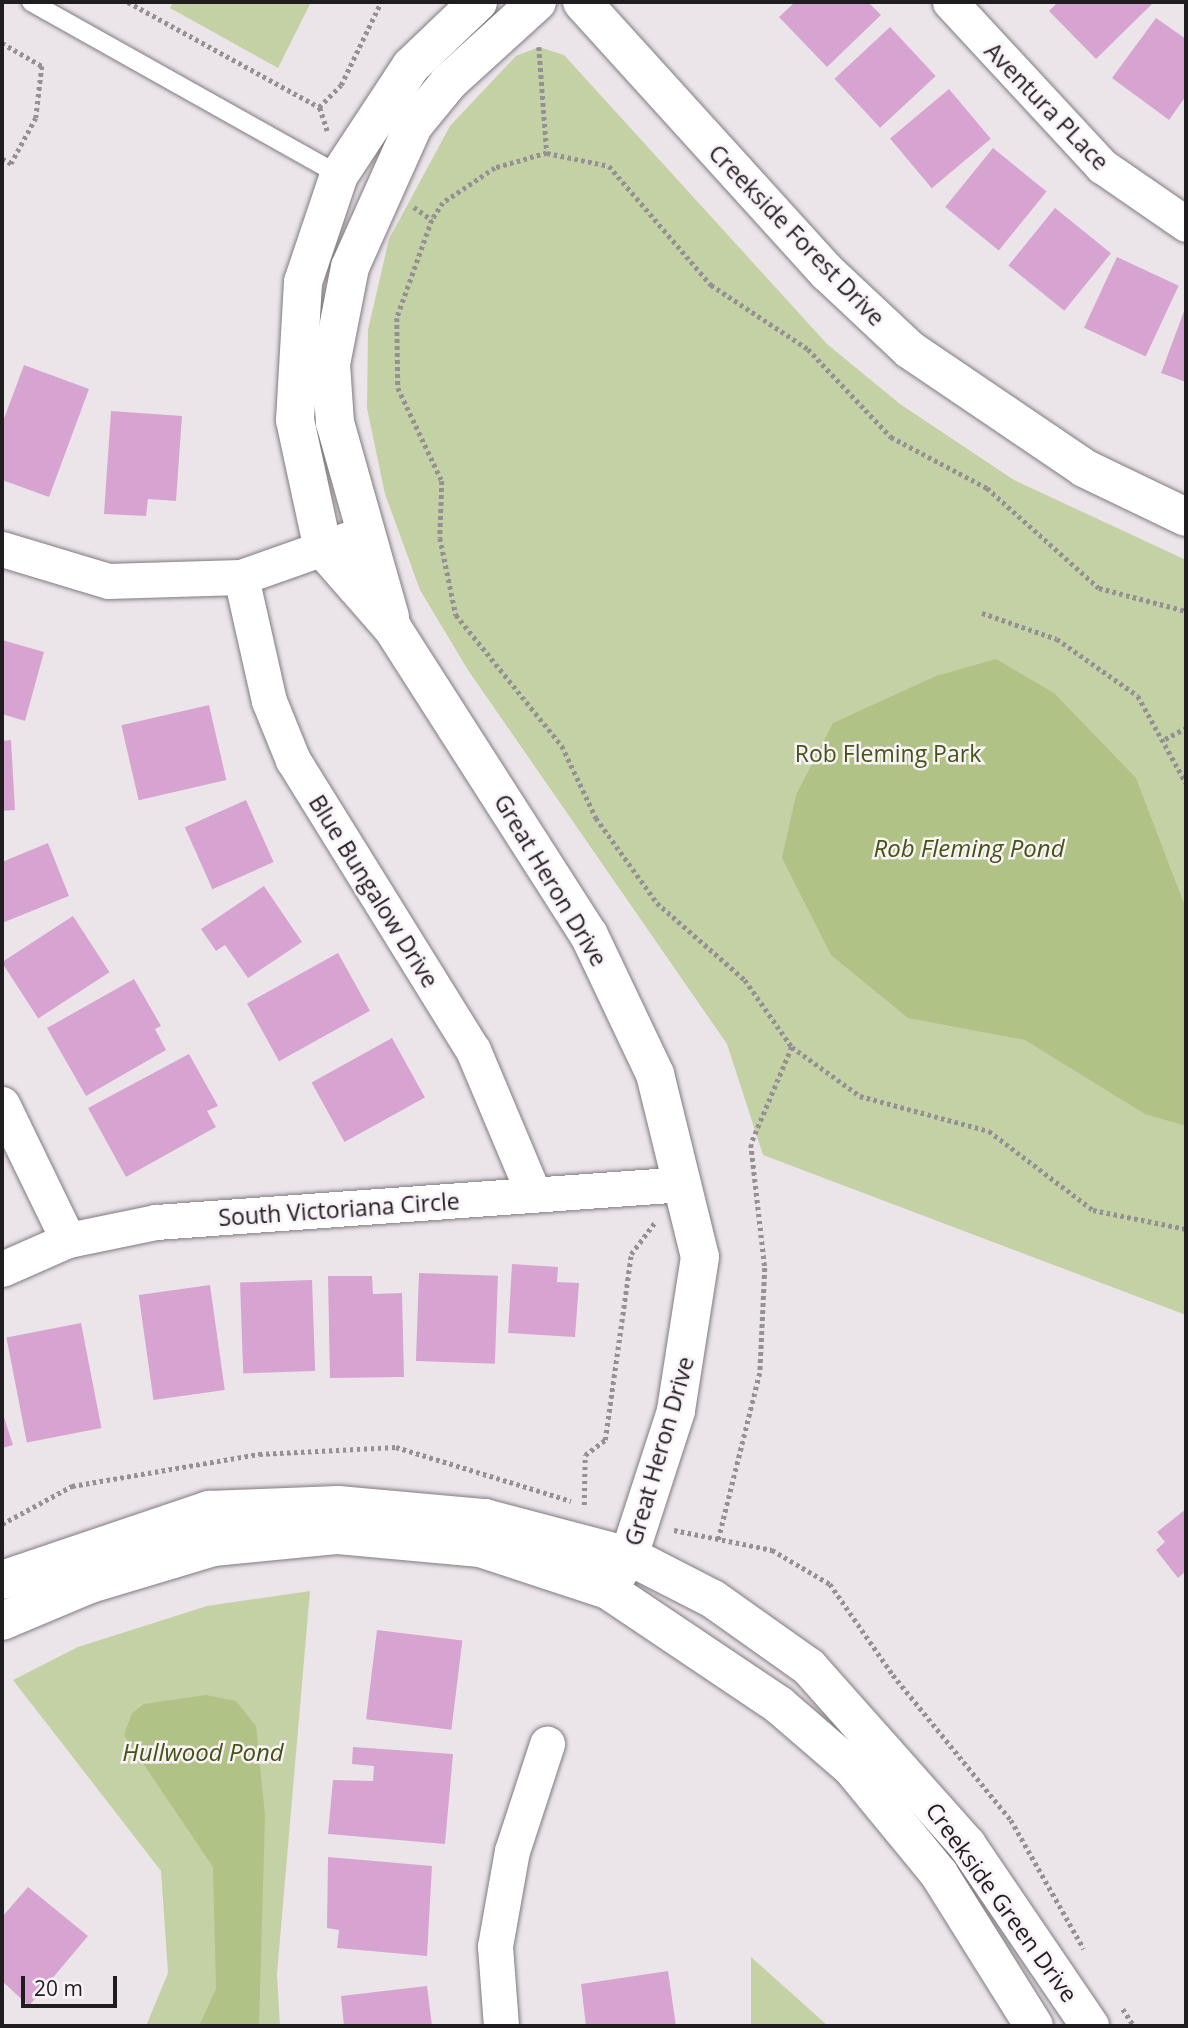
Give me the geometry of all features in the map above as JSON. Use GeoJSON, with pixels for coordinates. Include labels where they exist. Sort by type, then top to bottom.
{"type":"FeatureCollection","features":[{"type":"Feature","properties":{"kind":"main road","name":"Great Heron Drive"},"geometry":{"type":"LineString","coordinates":[[478,2],[411,66],[339,175],[303,282],[294,368],[295,420],[323,550],[393,629],[589,935],[656,1074],[700,1257],[689,1350],[629,1556],[608,1590]]}},
{"type":"Feature","properties":{"kind":"main road","name":"Creekside Forest Drive"},"geometry":{"type":"LineString","coordinates":[[582,2],[828,274],[909,350],[988,409],[1084,468],[1186,517]]}},
{"type":"Feature","properties":{"kind":"main road","name":"Great Heron Drive"},"geometry":{"type":"LineString","coordinates":[[393,629],[335,423],[331,364],[363,229],[413,126],[529,8]]}},
{"type":"Feature","properties":{"kind":"main road"},"geometry":{"type":"LineString","coordinates":[[331,364],[321,319],[350,195],[339,175]]}},
{"type":"Feature","properties":{"kind":"main road","name":"Creekside Green Drive"},"geometry":{"type":"LineString","coordinates":[[2,1580],[209,1510],[338,1505],[485,1518],[629,1556],[713,1599],[809,1667],[967,1845],[1090,2026]]}},
{"type":"Feature","properties":{"kind":"main road","name":"Creekside Green Drive"},"geometry":{"type":"LineString","coordinates":[[2,1621],[90,1584],[214,1547],[338,1535],[480,1548],[608,1590],[779,1705],[852,1768],[940,1874],[1034,2026]]}},
{"type":"Feature","properties":{"kind":"street","name":"Aventura PLace"},"geometry":{"type":"LineString","coordinates":[[950,2],[1094,158],[1186,224]]}},
{"type":"Feature","properties":{"kind":"street"},"geometry":{"type":"LineString","coordinates":[[2,549],[108,581],[241,578],[365,533]]}},
{"type":"Feature","properties":{"kind":"street","name":"Blue Bungalow Drive"},"geometry":{"type":"LineString","coordinates":[[241,578],[269,701],[293,760],[473,1050],[534,1195]]}},
{"type":"Feature","properties":{"kind":"street"},"geometry":{"type":"LineString","coordinates":[[2,1104],[68,1240]]}},
{"type":"Feature","properties":{"kind":"street","name":"South Victoriana Circle"},"geometry":{"type":"LineString","coordinates":[[2,1269],[68,1240],[156,1222],[683,1184]]}},
{"type":"Feature","properties":{"kind":"street"},"geometry":{"type":"LineString","coordinates":[[501,2026],[495,1946],[512,1852],[547,1744]]}},
{"type":"Feature","properties":{"kind":"lane"},"geometry":{"type":"LineString","coordinates":[[31,2],[339,175]]}},
{"type":"Feature","properties":{"kind":"path"},"geometry":{"type":"LineString","coordinates":[[128,2],[319,107]]}},
{"type":"Feature","properties":{"kind":"path"},"geometry":{"type":"LineString","coordinates":[[529,8],[538,34],[547,153]]}},
{"type":"Feature","properties":{"kind":"path"},"geometry":{"type":"LineString","coordinates":[[2,43],[42,66],[36,118],[11,164],[2,159]]}},
{"type":"Feature","properties":{"kind":"path"},"geometry":{"type":"LineString","coordinates":[[1186,611],[1099,588],[987,488],[891,437],[808,349],[710,285],[609,166],[547,153],[495,168],[443,203],[417,252],[397,318],[398,388],[442,481],[440,538],[456,614],[562,746],[596,818],[657,903],[746,980],[792,1047],[860,1096],[989,1131],[1093,1210],[1186,1229]]}},
{"type":"Feature","properties":{"kind":"path"},"geometry":{"type":"LineString","coordinates":[[982,613],[1057,639],[1093,661],[1138,696],[1165,739],[1186,783]]}},
{"type":"Feature","properties":{"kind":"path"},"geometry":{"type":"LineString","coordinates":[[1165,739],[1186,728]]}},
{"type":"Feature","properties":{"kind":"path"},"geometry":{"type":"LineString","coordinates":[[718,1542],[760,1373],[765,1268],[751,1144],[792,1047]]}},
{"type":"Feature","properties":{"kind":"path"},"geometry":{"type":"LineString","coordinates":[[584,1505],[585,1455],[605,1440],[631,1254],[683,1184]]}},
{"type":"Feature","properties":{"kind":"green space"},"geometry":{"type":"Polygon","coordinates":[[[173,2],[311,2],[278,68],[170,8],[173,2]]]}},
{"type":"Feature","properties":{"kind":"green space","name":"Rob Fleming Park"},"geometry":{"type":"Polygon","coordinates":[[[539,47],[564,55],[827,344],[900,404],[1014,480],[1186,560],[1186,1315],[763,1155],[727,1044],[468,670],[420,590],[385,494],[367,408],[368,330],[389,239],[450,126],[516,56],[539,47]]]}},
{"type":"Feature","properties":{"kind":"green space"},"geometry":{"type":"Polygon","coordinates":[[[310,1591],[277,1974],[280,2026],[146,2026],[168,1973],[161,1871],[13,1680],[78,1647],[207,1606],[310,1591]]]}},
{"type":"Feature","properties":{"kind":"green space"},"geometry":{"type":"Polygon","coordinates":[[[751,1957],[828,2026],[751,2026],[751,1957]]]}},
{"type":"Feature","properties":{"kind":"water","name":"Rob Fleming Pond"},"geometry":{"type":"Polygon","coordinates":[[[996,659],[1054,693],[1136,778],[1186,909],[1186,1126],[1145,1114],[1025,1040],[908,1018],[831,955],[782,858],[796,795],[833,723],[936,676],[996,659]]]}},
{"type":"Feature","properties":{"kind":"water","name":"Hullwood Pond"},"geometry":{"type":"Polygon","coordinates":[[[206,1695],[236,1701],[256,1726],[265,1815],[259,2026],[199,2026],[216,1989],[213,1867],[124,1735],[132,1713],[144,1704],[206,1695]]]}},
{"type":"Feature","properties":{"kind":"building"},"geometry":{"type":"Polygon","coordinates":[[[795,2],[868,2],[881,15],[827,67],[779,17],[795,2]]]}},
{"type":"Feature","properties":{"kind":"building"},"geometry":{"type":"Polygon","coordinates":[[[1058,2],[1152,4],[1096,59],[1049,11],[1058,2]]]}},
{"type":"Feature","properties":{"kind":"building"},"geometry":{"type":"Polygon","coordinates":[[[1156,18],[1186,39],[1186,96],[1169,120],[1112,78],[1156,18]]]}},
{"type":"Feature","properties":{"kind":"building"},"geometry":{"type":"Polygon","coordinates":[[[890,27],[936,76],[880,128],[834,79],[890,27]]]}},
{"type":"Feature","properties":{"kind":"building"},"geometry":{"type":"Polygon","coordinates":[[[949,89],[991,139],[932,188],[890,138],[949,89]]]}},
{"type":"Feature","properties":{"kind":"building"},"geometry":{"type":"Polygon","coordinates":[[[993,148],[1047,191],[999,250],[945,207],[993,148]]]}},
{"type":"Feature","properties":{"kind":"building"},"geometry":{"type":"Polygon","coordinates":[[[1055,208],[1111,253],[1064,311],[1008,266],[1055,208]]]}},
{"type":"Feature","properties":{"kind":"building"},"geometry":{"type":"Polygon","coordinates":[[[1117,257],[1179,286],[1146,356],[1084,328],[1117,257]]]}},
{"type":"Feature","properties":{"kind":"building"},"geometry":{"type":"Polygon","coordinates":[[[1186,306],[1186,382],[1161,373],[1186,306]]]}},
{"type":"Feature","properties":{"kind":"building"},"geometry":{"type":"Polygon","coordinates":[[[24,365],[89,389],[49,497],[2,480],[2,424],[24,365]]]}},
{"type":"Feature","properties":{"kind":"building"},"geometry":{"type":"Polygon","coordinates":[[[111,411],[182,416],[176,501],[148,499],[146,516],[104,514],[111,411]]]}},
{"type":"Feature","properties":{"kind":"building"},"geometry":{"type":"Polygon","coordinates":[[[2,640],[44,652],[25,721],[2,714],[2,640]]]}},
{"type":"Feature","properties":{"kind":"building"},"geometry":{"type":"Polygon","coordinates":[[[209,705],[226,780],[139,800],[121,725],[209,705]]]}},
{"type":"Feature","properties":{"kind":"building"},"geometry":{"type":"Polygon","coordinates":[[[11,740],[15,810],[2,811],[2,741],[11,740]]]}},
{"type":"Feature","properties":{"kind":"building"},"geometry":{"type":"Polygon","coordinates":[[[246,800],[274,862],[212,889],[185,827],[246,800]]]}},
{"type":"Feature","properties":{"kind":"building"},"geometry":{"type":"Polygon","coordinates":[[[48,843],[69,896],[2,923],[2,862],[48,843]]]}},
{"type":"Feature","properties":{"kind":"building"},"geometry":{"type":"Polygon","coordinates":[[[264,886],[302,942],[248,978],[225,945],[216,951],[201,929],[264,886]]]}},
{"type":"Feature","properties":{"kind":"building"},"geometry":{"type":"Polygon","coordinates":[[[73,916],[109,972],[38,1018],[2,962],[73,916]]]}},
{"type":"Feature","properties":{"kind":"building"},"geometry":{"type":"Polygon","coordinates":[[[338,953],[370,1011],[279,1061],[247,1003],[338,953]]]}},
{"type":"Feature","properties":{"kind":"building"},"geometry":{"type":"Polygon","coordinates":[[[134,979],[161,1026],[155,1029],[166,1050],[86,1096],[47,1028],[134,979]]]}},
{"type":"Feature","properties":{"kind":"building"},"geometry":{"type":"Polygon","coordinates":[[[392,1038],[425,1097],[345,1142],[312,1083],[392,1038]]]}},
{"type":"Feature","properties":{"kind":"building"},"geometry":{"type":"Polygon","coordinates":[[[189,1054],[218,1106],[207,1111],[216,1127],[126,1177],[88,1108],[189,1054]]]}},
{"type":"Feature","properties":{"kind":"building"},"geometry":{"type":"Polygon","coordinates":[[[512,1264],[558,1267],[557,1282],[579,1283],[575,1337],[508,1333],[512,1264]]]}},
{"type":"Feature","properties":{"kind":"building"},"geometry":{"type":"Polygon","coordinates":[[[419,1273],[498,1276],[495,1364],[416,1361],[419,1273]]]}},
{"type":"Feature","properties":{"kind":"building"},"geometry":{"type":"Polygon","coordinates":[[[328,1276],[372,1276],[373,1294],[402,1293],[404,1377],[330,1378],[328,1276]]]}},
{"type":"Feature","properties":{"kind":"building"},"geometry":{"type":"Polygon","coordinates":[[[312,1280],[315,1371],[243,1373],[240,1283],[312,1280]]]}},
{"type":"Feature","properties":{"kind":"building"},"geometry":{"type":"Polygon","coordinates":[[[210,1285],[225,1390],[153,1400],[139,1295],[210,1285]]]}},
{"type":"Feature","properties":{"kind":"building"},"geometry":{"type":"Polygon","coordinates":[[[81,1323],[101,1428],[27,1443],[6,1338],[81,1323]]]}},
{"type":"Feature","properties":{"kind":"building"},"geometry":{"type":"Polygon","coordinates":[[[2,1411],[13,1445],[2,1448],[2,1411]]]}},
{"type":"Feature","properties":{"kind":"building"},"geometry":{"type":"Polygon","coordinates":[[[1186,1509],[1186,1571],[1178,1578],[1156,1550],[1165,1542],[1157,1532],[1186,1509]]]}},
{"type":"Feature","properties":{"kind":"building"},"geometry":{"type":"Polygon","coordinates":[[[377,1630],[462,1640],[451,1730],[366,1719],[377,1630]]]}},
{"type":"Feature","properties":{"kind":"building"},"geometry":{"type":"Polygon","coordinates":[[[353,1747],[453,1754],[445,1844],[328,1834],[333,1780],[373,1781],[374,1766],[352,1764],[353,1747]]]}},
{"type":"Feature","properties":{"kind":"building"},"geometry":{"type":"Polygon","coordinates":[[[328,1857],[432,1866],[427,1956],[337,1948],[339,1930],[327,1928],[328,1857]]]}},
{"type":"Feature","properties":{"kind":"building"},"geometry":{"type":"Polygon","coordinates":[[[28,1887],[88,1936],[29,2006],[2,1981],[2,1917],[28,1887]]]}},
{"type":"Feature","properties":{"kind":"building"},"geometry":{"type":"Polygon","coordinates":[[[668,1971],[676,2026],[586,2026],[581,1984],[668,1971]]]}},
{"type":"Feature","properties":{"kind":"building"},"geometry":{"type":"Polygon","coordinates":[[[427,1986],[432,2026],[344,2026],[341,1996],[427,1986]]]}}]}
